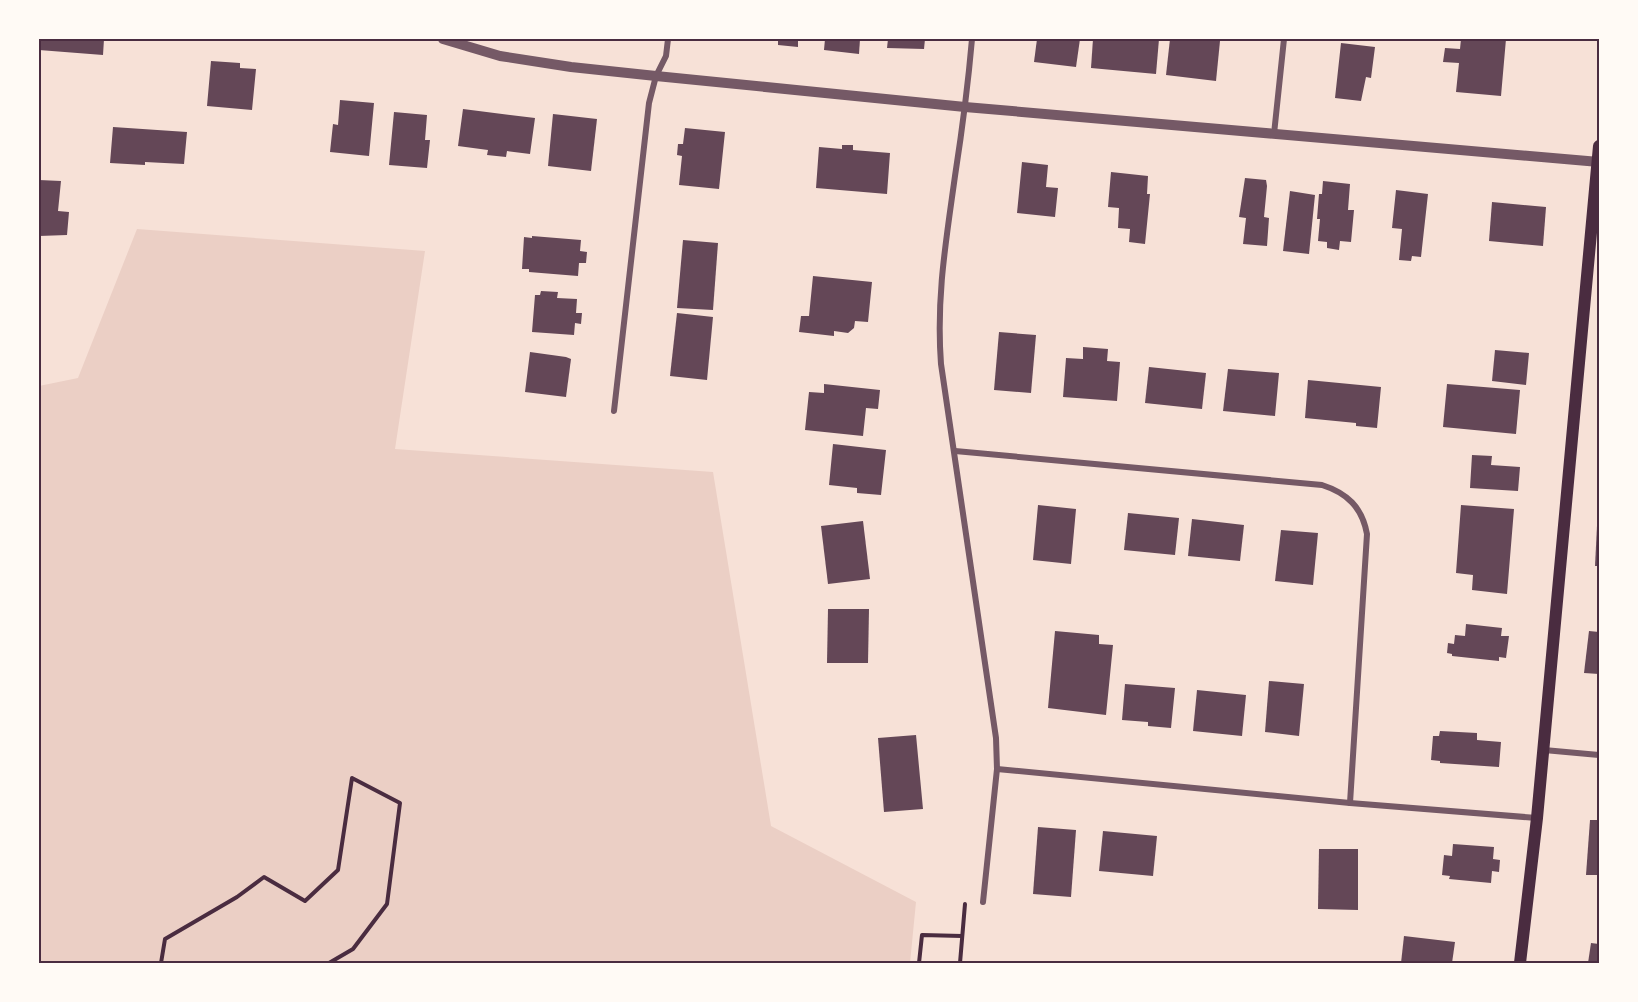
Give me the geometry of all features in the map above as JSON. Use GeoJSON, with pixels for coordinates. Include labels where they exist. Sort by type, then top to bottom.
{"type":"FeatureCollection","features":[{"type":"Feature","properties":{"kind":"main road"},"geometry":{"type":"LineString","coordinates":[[1520,963],[1544,750],[1599,146]]}},
{"type":"Feature","properties":{"kind":"street"},"geometry":{"type":"LineString","coordinates":[[443,39],[500,56],[571,67],[965,107],[1598,162]]}},
{"type":"Feature","properties":{"kind":"street"},"geometry":{"type":"LineString","coordinates":[[614,411],[649,103],[656,76],[666,56],[668,39]]}},
{"type":"Feature","properties":{"kind":"street"},"geometry":{"type":"LineString","coordinates":[[972,39],[965,107],[941,274],[939,307],[941,364],[996,738],[997,769],[983,902]]}},
{"type":"Feature","properties":{"kind":"street"},"geometry":{"type":"LineString","coordinates":[[1274,134],[1284,39]]}},
{"type":"Feature","properties":{"kind":"street"},"geometry":{"type":"LineString","coordinates":[[955,451],[1322,486],[1349,498],[1358,507],[1365,521],[1367,534],[1350,803]]}},
{"type":"Feature","properties":{"kind":"street"},"geometry":{"type":"LineString","coordinates":[[1544,750],[1599,755]]}},
{"type":"Feature","properties":{"kind":"street"},"geometry":{"type":"LineString","coordinates":[[997,769],[1350,803],[1537,818]]}},
{"type":"Feature","properties":{"kind":"path"},"geometry":{"type":"LineString","coordinates":[[161,963],[165,939],[237,897],[264,877],[305,901],[338,870],[352,778],[400,803],[387,904],[352,949],[329,963]]}},
{"type":"Feature","properties":{"kind":"path"},"geometry":{"type":"LineString","coordinates":[[919,963],[922,935],[962,936]]}},
{"type":"Feature","properties":{"kind":"shaded area"},"geometry":{"type":"Polygon","coordinates":[[[137,229],[425,251],[395,449],[713,472],[771,826],[916,902],[910,963],[39,963],[39,386],[78,378],[137,229]]]}},
{"type":"Feature","properties":{"kind":"building"},"geometry":{"type":"Polygon","coordinates":[[[39,39],[104,39],[103,55],[39,50],[39,39]]]}},
{"type":"Feature","properties":{"kind":"building"},"geometry":{"type":"Polygon","coordinates":[[[778,39],[798,39],[798,47],[778,45],[778,39]]]}},
{"type":"Feature","properties":{"kind":"building"},"geometry":{"type":"Polygon","coordinates":[[[825,39],[860,39],[859,54],[824,50],[825,39]]]}},
{"type":"Feature","properties":{"kind":"building"},"geometry":{"type":"Polygon","coordinates":[[[888,39],[925,39],[924,49],[887,48],[888,39]]]}},
{"type":"Feature","properties":{"kind":"building"},"geometry":{"type":"Polygon","coordinates":[[[1037,39],[1080,39],[1076,67],[1034,62],[1037,39]]]}},
{"type":"Feature","properties":{"kind":"building"},"geometry":{"type":"Polygon","coordinates":[[[1093,39],[1159,39],[1156,74],[1091,68],[1093,39]]]}},
{"type":"Feature","properties":{"kind":"building"},"geometry":{"type":"Polygon","coordinates":[[[1170,39],[1220,41],[1216,81],[1166,75],[1170,39]]]}},
{"type":"Feature","properties":{"kind":"building"},"geometry":{"type":"Polygon","coordinates":[[[1461,39],[1506,39],[1501,96],[1456,92],[1459,63],[1443,62],[1445,48],[1460,49],[1461,39]]]}},
{"type":"Feature","properties":{"kind":"building"},"geometry":{"type":"Polygon","coordinates":[[[1341,43],[1375,47],[1371,78],[1366,77],[1361,101],[1335,98],[1341,43]]]}},
{"type":"Feature","properties":{"kind":"building"},"geometry":{"type":"Polygon","coordinates":[[[211,61],[240,63],[240,68],[256,69],[252,110],[207,106],[211,61]]]}},
{"type":"Feature","properties":{"kind":"building"},"geometry":{"type":"Polygon","coordinates":[[[340,100],[374,103],[369,156],[330,152],[333,124],[338,125],[340,100]]]}},
{"type":"Feature","properties":{"kind":"building"},"geometry":{"type":"Polygon","coordinates":[[[463,109],[535,118],[530,154],[507,151],[506,157],[487,155],[488,150],[458,146],[463,109]]]}},
{"type":"Feature","properties":{"kind":"building"},"geometry":{"type":"Polygon","coordinates":[[[394,112],[427,115],[425,140],[430,140],[427,168],[389,165],[394,112]]]}},
{"type":"Feature","properties":{"kind":"building"},"geometry":{"type":"Polygon","coordinates":[[[553,114],[597,119],[591,171],[548,166],[553,114]]]}},
{"type":"Feature","properties":{"kind":"building"},"geometry":{"type":"Polygon","coordinates":[[[113,127],[187,132],[184,164],[110,163],[113,127]]]}},
{"type":"Feature","properties":{"kind":"building"},"geometry":{"type":"Polygon","coordinates":[[[685,128],[725,132],[719,189],[679,185],[682,156],[677,155],[678,144],[683,144],[685,128]]]}},
{"type":"Feature","properties":{"kind":"building"},"geometry":{"type":"Polygon","coordinates":[[[842,145],[853,145],[853,150],[890,153],[887,194],[816,188],[819,147],[842,149],[842,145]]]}},
{"type":"Feature","properties":{"kind":"building"},"geometry":{"type":"Polygon","coordinates":[[[1022,162],[1048,165],[1046,187],[1058,188],[1055,217],[1017,213],[1022,162]]]}},
{"type":"Feature","properties":{"kind":"building"},"geometry":{"type":"Polygon","coordinates":[[[1111,172],[1148,176],[1147,194],[1150,194],[1145,244],[1129,242],[1130,229],[1118,228],[1119,208],[1108,207],[1111,172]]]}},
{"type":"Feature","properties":{"kind":"building"},"geometry":{"type":"Polygon","coordinates":[[[1245,178],[1266,180],[1264,217],[1269,218],[1267,246],[1243,244],[1246,218],[1239,217],[1245,178]]]}},
{"type":"Feature","properties":{"kind":"building"},"geometry":{"type":"Polygon","coordinates":[[[39,180],[61,181],[58,211],[69,212],[67,235],[39,236],[39,180]]]}},
{"type":"Feature","properties":{"kind":"building"},"geometry":{"type":"Polygon","coordinates":[[[1323,181],[1350,184],[1348,210],[1354,210],[1351,242],[1340,241],[1339,250],[1327,248],[1327,242],[1318,241],[1319,194],[1322,194],[1323,181]]]}},
{"type":"Feature","properties":{"kind":"building"},"geometry":{"type":"Polygon","coordinates":[[[1396,190],[1428,194],[1421,257],[1412,256],[1411,261],[1399,260],[1402,229],[1392,228],[1396,190]]]}},
{"type":"Feature","properties":{"kind":"building"},"geometry":{"type":"Polygon","coordinates":[[[1290,191],[1315,195],[1309,254],[1283,251],[1290,191]]]}},
{"type":"Feature","properties":{"kind":"building"},"geometry":{"type":"Polygon","coordinates":[[[1492,202],[1546,207],[1543,246],[1489,241],[1492,202]]]}},
{"type":"Feature","properties":{"kind":"building"},"geometry":{"type":"Polygon","coordinates":[[[532,236],[581,240],[580,251],[587,252],[586,263],[579,263],[578,276],[529,272],[529,269],[522,269],[524,237],[532,238],[532,236]]]}},
{"type":"Feature","properties":{"kind":"building"},"geometry":{"type":"Polygon","coordinates":[[[683,240],[718,243],[713,310],[677,308],[683,240]]]}},
{"type":"Feature","properties":{"kind":"building"},"geometry":{"type":"Polygon","coordinates":[[[813,276],[872,282],[868,322],[855,321],[854,328],[848,333],[834,331],[834,336],[799,332],[801,316],[809,316],[813,276]]]}},
{"type":"Feature","properties":{"kind":"building"},"geometry":{"type":"Polygon","coordinates":[[[541,291],[558,292],[557,298],[577,299],[576,313],[582,313],[581,324],[575,323],[574,335],[532,332],[535,295],[540,295],[541,291]]]}},
{"type":"Feature","properties":{"kind":"building"},"geometry":{"type":"Polygon","coordinates":[[[677,313],[713,317],[707,380],[670,376],[677,313]]]}},
{"type":"Feature","properties":{"kind":"building"},"geometry":{"type":"Polygon","coordinates":[[[999,332],[1036,335],[1031,393],[994,390],[999,332]]]}},
{"type":"Feature","properties":{"kind":"building"},"geometry":{"type":"Polygon","coordinates":[[[1083,347],[1108,349],[1107,361],[1120,362],[1117,401],[1063,397],[1066,358],[1083,359],[1083,347]]]}},
{"type":"Feature","properties":{"kind":"building"},"geometry":{"type":"Polygon","coordinates":[[[1495,350],[1529,353],[1526,385],[1492,381],[1495,350]]]}},
{"type":"Feature","properties":{"kind":"building"},"geometry":{"type":"Polygon","coordinates":[[[530,352],[571,359],[566,397],[525,392],[530,352]]]}},
{"type":"Feature","properties":{"kind":"building"},"geometry":{"type":"Polygon","coordinates":[[[1149,367],[1206,373],[1202,409],[1145,403],[1149,367]]]}},
{"type":"Feature","properties":{"kind":"building"},"geometry":{"type":"Polygon","coordinates":[[[1228,369],[1279,373],[1275,416],[1223,411],[1228,369]]]}},
{"type":"Feature","properties":{"kind":"building"},"geometry":{"type":"Polygon","coordinates":[[[1308,380],[1381,387],[1377,428],[1356,426],[1356,423],[1305,418],[1308,380]]]}},
{"type":"Feature","properties":{"kind":"building"},"geometry":{"type":"Polygon","coordinates":[[[824,384],[880,390],[878,409],[866,408],[863,436],[805,430],[809,392],[824,393],[824,384]]]}},
{"type":"Feature","properties":{"kind":"building"},"geometry":{"type":"Polygon","coordinates":[[[1447,384],[1520,390],[1516,434],[1443,427],[1447,384]]]}},
{"type":"Feature","properties":{"kind":"building"},"geometry":{"type":"Polygon","coordinates":[[[833,444],[886,450],[881,495],[857,493],[857,488],[829,485],[833,444]]]}},
{"type":"Feature","properties":{"kind":"building"},"geometry":{"type":"Polygon","coordinates":[[[1472,455],[1492,456],[1491,465],[1520,467],[1518,491],[1470,488],[1472,455]]]}},
{"type":"Feature","properties":{"kind":"building"},"geometry":{"type":"Polygon","coordinates":[[[1038,505],[1076,509],[1071,564],[1033,560],[1038,505]]]}},
{"type":"Feature","properties":{"kind":"building"},"geometry":{"type":"Polygon","coordinates":[[[1461,505],[1514,509],[1507,594],[1472,590],[1473,575],[1456,573],[1461,505]]]}},
{"type":"Feature","properties":{"kind":"building"},"geometry":{"type":"Polygon","coordinates":[[[1128,513],[1179,518],[1175,555],[1124,550],[1128,513]]]}},
{"type":"Feature","properties":{"kind":"building"},"geometry":{"type":"Polygon","coordinates":[[[1192,519],[1244,525],[1240,561],[1188,556],[1192,519]]]}},
{"type":"Feature","properties":{"kind":"building"},"geometry":{"type":"Polygon","coordinates":[[[863,521],[870,579],[828,584],[821,526],[863,521]]]}},
{"type":"Feature","properties":{"kind":"building"},"geometry":{"type":"Polygon","coordinates":[[[1597,526],[1599,526],[1599,566],[1595,566],[1597,526]]]}},
{"type":"Feature","properties":{"kind":"building"},"geometry":{"type":"Polygon","coordinates":[[[1281,530],[1318,533],[1313,585],[1275,581],[1281,530]]]}},
{"type":"Feature","properties":{"kind":"building"},"geometry":{"type":"Polygon","coordinates":[[[828,609],[869,609],[868,663],[827,663],[828,609]]]}},
{"type":"Feature","properties":{"kind":"building"},"geometry":{"type":"Polygon","coordinates":[[[1466,624],[1502,628],[1501,636],[1509,636],[1506,658],[1499,657],[1499,661],[1452,656],[1447,653],[1448,643],[1454,644],[1455,635],[1465,636],[1466,624]]]}},
{"type":"Feature","properties":{"kind":"building"},"geometry":{"type":"Polygon","coordinates":[[[1055,631],[1099,635],[1099,644],[1113,645],[1106,715],[1048,708],[1055,631]]]}},
{"type":"Feature","properties":{"kind":"building"},"geometry":{"type":"Polygon","coordinates":[[[1589,631],[1599,632],[1599,674],[1584,673],[1589,631]]]}},
{"type":"Feature","properties":{"kind":"building"},"geometry":{"type":"Polygon","coordinates":[[[1269,681],[1304,684],[1299,736],[1265,732],[1269,681]]]}},
{"type":"Feature","properties":{"kind":"building"},"geometry":{"type":"Polygon","coordinates":[[[1125,684],[1175,688],[1171,728],[1148,726],[1148,722],[1122,720],[1125,684]]]}},
{"type":"Feature","properties":{"kind":"building"},"geometry":{"type":"Polygon","coordinates":[[[1197,690],[1246,695],[1242,736],[1193,731],[1197,690]]]}},
{"type":"Feature","properties":{"kind":"building"},"geometry":{"type":"Polygon","coordinates":[[[1440,731],[1477,733],[1477,740],[1501,742],[1499,767],[1440,763],[1440,761],[1431,760],[1433,736],[1439,736],[1440,731]]]}},
{"type":"Feature","properties":{"kind":"building"},"geometry":{"type":"Polygon","coordinates":[[[916,735],[923,809],[884,812],[878,738],[916,735]]]}},
{"type":"Feature","properties":{"kind":"building"},"geometry":{"type":"Polygon","coordinates":[[[1590,820],[1599,820],[1599,875],[1586,875],[1590,820]]]}},
{"type":"Feature","properties":{"kind":"building"},"geometry":{"type":"Polygon","coordinates":[[[1038,827],[1076,830],[1071,897],[1033,894],[1038,827]]]}},
{"type":"Feature","properties":{"kind":"building"},"geometry":{"type":"Polygon","coordinates":[[[1103,831],[1157,836],[1153,876],[1099,871],[1103,831]]]}},
{"type":"Feature","properties":{"kind":"building"},"geometry":{"type":"Polygon","coordinates":[[[1453,844],[1494,847],[1493,859],[1500,860],[1499,872],[1492,871],[1491,883],[1449,879],[1450,876],[1442,875],[1444,855],[1452,856],[1453,844]]]}},
{"type":"Feature","properties":{"kind":"building"},"geometry":{"type":"Polygon","coordinates":[[[1319,849],[1358,849],[1358,910],[1318,909],[1319,849]]]}},
{"type":"Feature","properties":{"kind":"building"},"geometry":{"type":"Polygon","coordinates":[[[1404,936],[1455,942],[1452,963],[1401,963],[1404,936]]]}},
{"type":"Feature","properties":{"kind":"building"},"geometry":{"type":"Polygon","coordinates":[[[1591,943],[1599,944],[1599,963],[1588,963],[1591,943]]]}}]}
